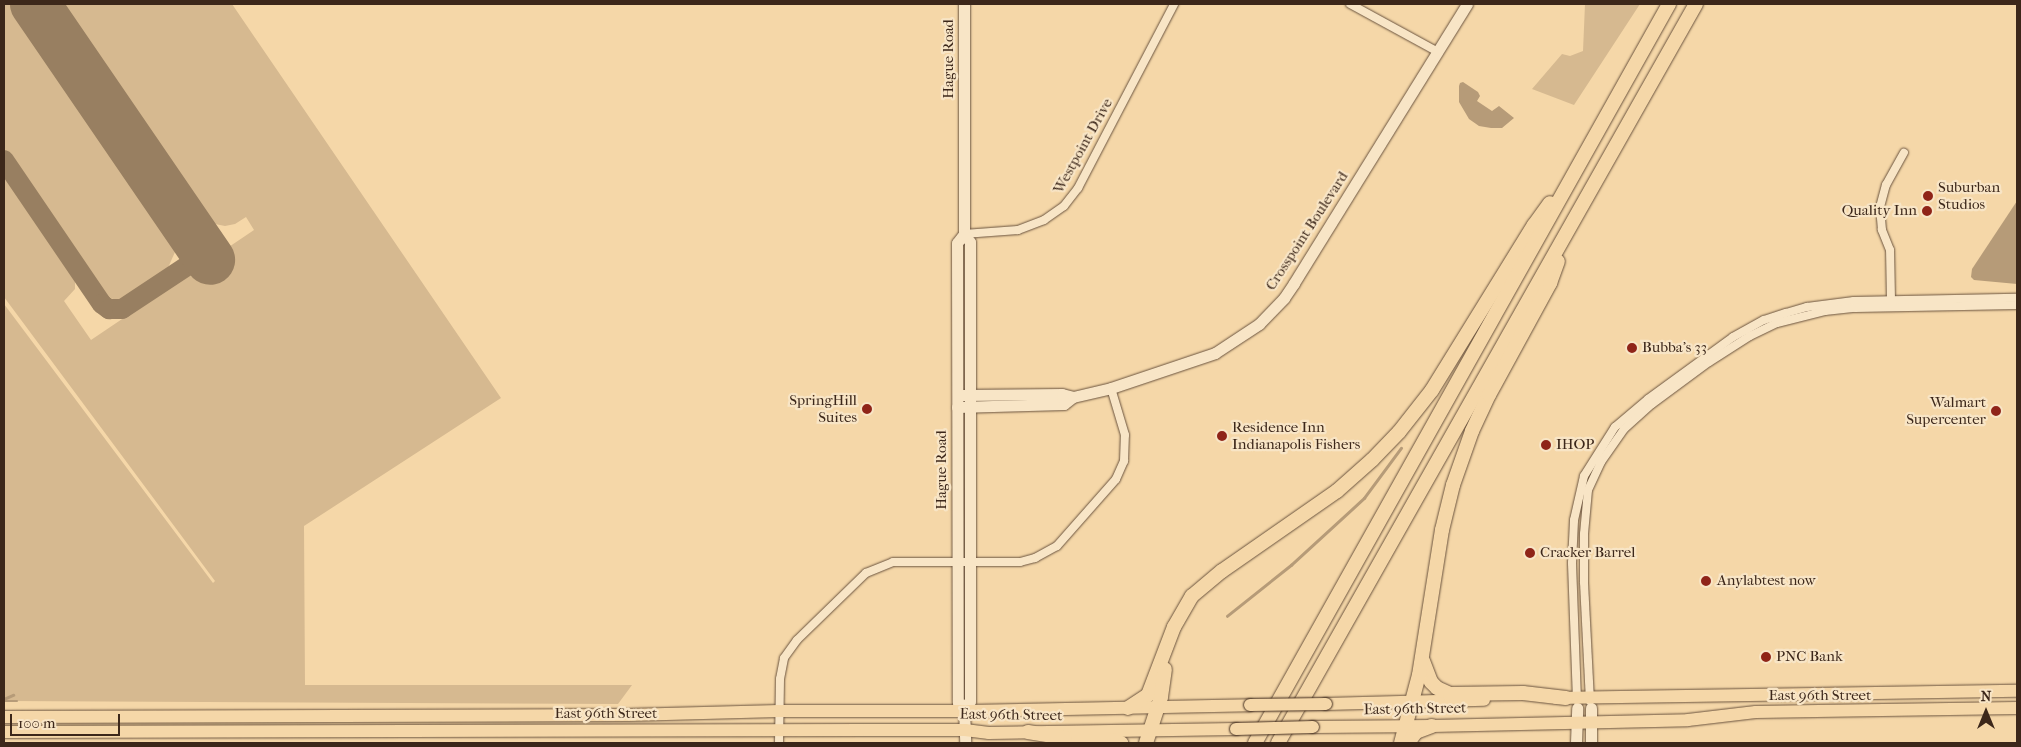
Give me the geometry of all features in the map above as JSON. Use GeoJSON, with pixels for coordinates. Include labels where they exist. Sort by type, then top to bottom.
{"type":"FeatureCollection","features":[{"type":"Feature","properties":{"kind":"highway"},"geometry":{"type":"LineString","coordinates":[[1255,743],[1669,4]]}},
{"type":"Feature","properties":{"kind":"highway"},"geometry":{"type":"LineString","coordinates":[[1278,743],[1541,277],[1569,232],[1696,4]]}},
{"type":"Feature","properties":{"kind":"highway"},"geometry":{"type":"LineString","coordinates":[[1128,708],[1148,695],[1174,627],[1192,596],[1222,571],[1337,491],[1372,460],[1399,432],[1432,390],[1534,225],[1577,166]]}},
{"type":"Feature","properties":{"kind":"highway"},"geometry":{"type":"LineString","coordinates":[[1401,743],[1413,702],[1422,658],[1442,530],[1462,457],[1488,396],[1550,283],[1569,232]]}},
{"type":"Feature","properties":{"kind":"highway"},"geometry":{"type":"LineString","coordinates":[[1148,737],[1165,669],[1164,656]]}},
{"type":"Feature","properties":{"kind":"highway"},"geometry":{"type":"LineString","coordinates":[[1422,658],[1431,682],[1437,688],[1450,694],[1523,693],[1573,701]]}},
{"type":"Feature","properties":{"kind":"highway"},"geometry":{"type":"LineString","coordinates":[[1408,743],[1416,732],[1432,726]]}},
{"type":"Feature","properties":{"kind":"highway"},"geometry":{"type":"LineString","coordinates":[[1028,732],[1078,740],[1114,740],[1121,743]]}},
{"type":"Feature","properties":{"kind":"main road","name":"East 96th Street"},"geometry":{"type":"LineString","coordinates":[[4,717],[705,715],[779,711],[1128,708],[1413,702],[1573,701],[1590,703],[2017,691]]}},
{"type":"Feature","properties":{"kind":"main road","name":"East 96th Street"},"geometry":{"type":"LineString","coordinates":[[4,732],[964,730],[989,733],[1028,732],[1148,737],[1236,729],[1688,720],[1756,712],[2017,708]]}},
{"type":"Feature","properties":{"kind":"main road"},"geometry":{"type":"LineString","coordinates":[[656,730],[661,723],[690,720],[705,715]]}},
{"type":"Feature","properties":{"kind":"main road"},"geometry":{"type":"LineString","coordinates":[[432,731],[465,725],[512,724],[517,722],[518,716]]}},
{"type":"Feature","properties":{"kind":"street","name":"Hague Road"},"geometry":{"type":"LineString","coordinates":[[964,4],[964,234],[957,244],[958,702],[964,709],[970,701],[970,242],[964,234]]}},
{"type":"Feature","properties":{"kind":"street","name":"Westpoint Drive"},"geometry":{"type":"LineString","coordinates":[[964,234],[1018,230],[1044,220],[1064,206],[1078,188],[1174,4]]}},
{"type":"Feature","properties":{"kind":"street"},"geometry":{"type":"LineString","coordinates":[[1350,4],[1438,52]]}},
{"type":"Feature","properties":{"kind":"street","name":"Crosspoint Boulevard"},"geometry":{"type":"LineString","coordinates":[[957,407],[970,401],[1062,394],[1073,397],[1111,388],[1215,353],[1245,335],[1272,311],[1294,283],[1467,4]]}},
{"type":"Feature","properties":{"kind":"street"},"geometry":{"type":"LineString","coordinates":[[1891,300],[1890,250],[1882,230],[1880,207],[1886,186],[1904,153]]}},
{"type":"Feature","properties":{"kind":"street"},"geometry":{"type":"LineString","coordinates":[[1576,743],[1577,722],[1573,701],[1572,571],[1574,520],[1584,476],[1609,434],[1648,399],[1733,337],[1764,320],[1807,307],[1835,302],[2017,298]]}},
{"type":"Feature","properties":{"kind":"street"},"geometry":{"type":"LineString","coordinates":[[1591,743],[1592,722],[1584,558],[1588,490],[1595,473],[1616,439],[1641,413],[1729,349],[1777,323],[1820,312],[1855,308],[2017,304]]}},
{"type":"Feature","properties":{"kind":"street"},"geometry":{"type":"LineString","coordinates":[[779,743],[780,679],[784,658],[797,640],[866,572],[888,563],[1020,562],[1048,552],[1057,546],[1116,478],[1124,462],[1126,448],[1124,435],[1111,388]]}},
{"type":"Feature","properties":{"kind":"street","name":"Crosspoint Boulevard"},"geometry":{"type":"LineString","coordinates":[[957,395],[970,401]]}},
{"type":"Feature","properties":{"kind":"street"},"geometry":{"type":"LineString","coordinates":[[964,709],[965,743]]}},
{"type":"Feature","properties":{"kind":"shaded area"},"geometry":{"type":"Polygon","coordinates":[[[4,4],[13,4],[172,236],[175,252],[167,270],[123,300],[116,301],[103,293],[4,148],[4,4]]]}},
{"type":"Feature","properties":{"kind":"shaded area"},"geometry":{"type":"Polygon","coordinates":[[[55,4],[232,4],[501,398],[304,526],[305,685],[632,685],[618,704],[4,701],[4,304],[213,583],[215,581],[4,297],[4,172],[75,276],[75,289],[64,301],[91,340],[254,230],[246,217],[235,224],[225,226],[210,223],[203,219],[55,4]]]}},
{"type":"Feature","properties":{"kind":"shaded area"},"geometry":{"type":"Polygon","coordinates":[[[1585,4],[1640,4],[1574,105],[1532,89],[1562,54],[1570,56],[1583,51],[1585,4]]]}},
{"type":"Feature","properties":{"kind":"shaded area"},"geometry":{"type":"Polygon","coordinates":[[[1463,82],[1478,92],[1480,96],[1477,101],[1492,111],[1499,106],[1514,118],[1502,128],[1479,126],[1469,119],[1459,102],[1459,86],[1463,82]]]}},
{"type":"Feature","properties":{"kind":"shaded area"},"geometry":{"type":"Polygon","coordinates":[[[2017,201],[2017,284],[1974,280],[1971,277],[1972,269],[2017,201]]]}},
{"type":"Feature","properties":{"kind":"waterway"},"geometry":{"type":"LineString","coordinates":[[1227,616],[1291,565],[1364,498],[1401,448]]}},
{"type":"Feature","properties":{"kind":"waterway"},"geometry":{"type":"LineString","coordinates":[[4,699],[13,695]]}},
{"type":"Feature","properties":{"kind":"waterway"},"geometry":{"type":"LineString","coordinates":[[4,701],[17,701]]}},
{"type":"Feature","properties":{"kind":"taxiway"},"geometry":{"type":"LineString","coordinates":[[4,160],[102,304],[109,309],[122,309],[205,254]]}},
{"type":"Feature","properties":{"kind":"runway"},"geometry":{"type":"LineString","coordinates":[[35,4],[210,260]]}},
{"type":"Feature","properties":{"kind":"place","name":"Suburban Studios"},"geometry":{"type":"Point","coordinates":[1928,196]}},
{"type":"Feature","properties":{"kind":"place","name":"Quality Inn"},"geometry":{"type":"Point","coordinates":[1927,211]}},
{"type":"Feature","properties":{"kind":"place","name":"Bubba's 33"},"geometry":{"type":"Point","coordinates":[1632,348]}},
{"type":"Feature","properties":{"kind":"place","name":"SpringHill Suites"},"geometry":{"type":"Point","coordinates":[867,409]}},
{"type":"Feature","properties":{"kind":"place","name":"Walmart Supercenter"},"geometry":{"type":"Point","coordinates":[1996,411]}},
{"type":"Feature","properties":{"kind":"place","name":"Residence Inn Indianapolis Fishers"},"geometry":{"type":"Point","coordinates":[1222,436]}},
{"type":"Feature","properties":{"kind":"place","name":"IHOP"},"geometry":{"type":"Point","coordinates":[1546,445]}},
{"type":"Feature","properties":{"kind":"place","name":"Cracker Barrel"},"geometry":{"type":"Point","coordinates":[1530,553]}},
{"type":"Feature","properties":{"kind":"place","name":"Anylabtest now"},"geometry":{"type":"Point","coordinates":[1706,581]}},
{"type":"Feature","properties":{"kind":"place","name":"PNC Bank"},"geometry":{"type":"Point","coordinates":[1766,657]}}]}
